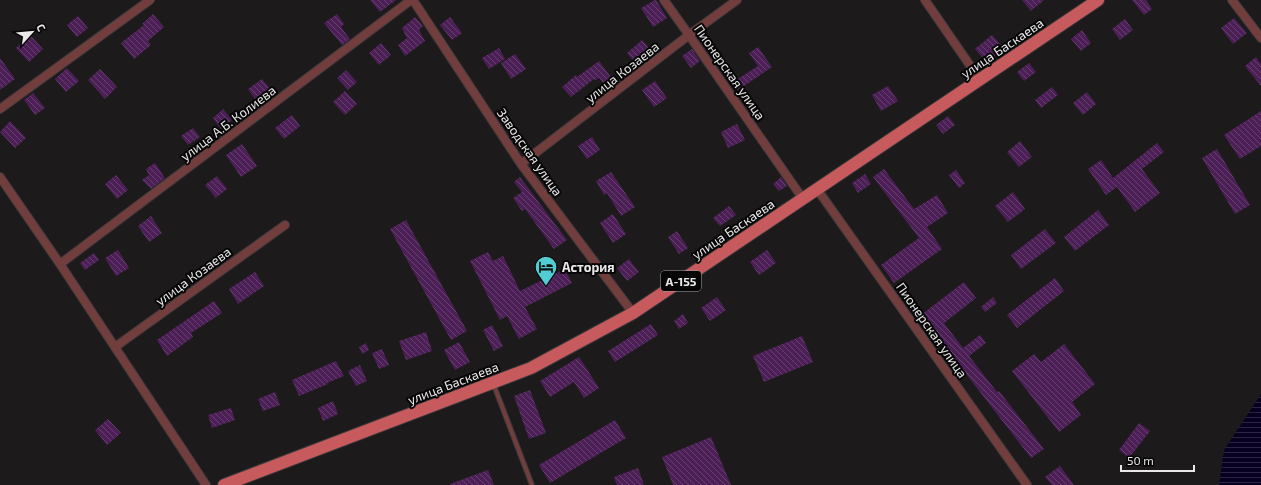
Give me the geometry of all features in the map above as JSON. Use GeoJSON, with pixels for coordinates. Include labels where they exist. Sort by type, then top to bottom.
{"type":"FeatureCollection","features":[{"type":"Feature","properties":{"kind":"main road","name":"улица Баскаева"},"geometry":{"type":"LineString","coordinates":[[224,485],[531,368],[633,313],[1098,0]]}},
{"type":"Feature","properties":{"kind":"street"},"geometry":{"type":"LineString","coordinates":[[0,109],[150,0]]}},
{"type":"Feature","properties":{"kind":"street","name":"Заводская улица"},"geometry":{"type":"LineString","coordinates":[[412,0],[521,164],[633,313]]}},
{"type":"Feature","properties":{"kind":"street","name":"улица А.Б. Колиева"},"geometry":{"type":"LineString","coordinates":[[60,264],[412,0]]}},
{"type":"Feature","properties":{"kind":"street","name":"Пионерская улица"},"geometry":{"type":"LineString","coordinates":[[664,0],[803,199]]}},
{"type":"Feature","properties":{"kind":"street","name":"улица Козаева"},"geometry":{"type":"LineString","coordinates":[[521,164],[737,0]]}},
{"type":"Feature","properties":{"kind":"street"},"geometry":{"type":"LineString","coordinates":[[925,0],[980,80]]}},
{"type":"Feature","properties":{"kind":"street"},"geometry":{"type":"LineString","coordinates":[[1232,0],[1261,38]]}},
{"type":"Feature","properties":{"kind":"street"},"geometry":{"type":"LineString","coordinates":[[0,177],[60,264],[206,485]]}},
{"type":"Feature","properties":{"kind":"street","name":"Пионерская улица"},"geometry":{"type":"LineString","coordinates":[[817,189],[1027,485]]}},
{"type":"Feature","properties":{"kind":"street","name":"улица Козаева"},"geometry":{"type":"LineString","coordinates":[[115,348],[285,225]]}},
{"type":"Feature","properties":{"kind":"lane"},"geometry":{"type":"LineString","coordinates":[[493,383],[532,485]]}},
{"type":"Feature","properties":{"kind":"shaded area"},"geometry":{"type":"Polygon","coordinates":[[[1261,394],[1261,485],[1219,485],[1224,450],[1261,394]]]}},
{"type":"Feature","properties":{"kind":"building"},"geometry":{"type":"Polygon","coordinates":[[[370,0],[396,0],[380,12],[370,0]]]}},
{"type":"Feature","properties":{"kind":"building"},"geometry":{"type":"Polygon","coordinates":[[[655,0],[667,18],[653,27],[641,8],[655,0]]]}},
{"type":"Feature","properties":{"kind":"building"},"geometry":{"type":"Polygon","coordinates":[[[1022,0],[1044,0],[1031,11],[1022,0]]]}},
{"type":"Feature","properties":{"kind":"building"},"geometry":{"type":"Polygon","coordinates":[[[1132,0],[1146,0],[1152,9],[1144,15],[1132,0]]]}},
{"type":"Feature","properties":{"kind":"building"},"geometry":{"type":"Polygon","coordinates":[[[153,14],[164,27],[148,41],[151,45],[134,59],[121,43],[144,25],[142,24],[153,14]]]}},
{"type":"Feature","properties":{"kind":"building"},"geometry":{"type":"Polygon","coordinates":[[[337,14],[344,24],[341,27],[350,39],[342,45],[324,23],[337,14]]]}},
{"type":"Feature","properties":{"kind":"building"},"geometry":{"type":"Polygon","coordinates":[[[78,16],[88,28],[77,37],[67,25],[78,16]]]}},
{"type":"Feature","properties":{"kind":"building"},"geometry":{"type":"Polygon","coordinates":[[[415,17],[423,26],[419,30],[425,41],[405,56],[398,45],[407,38],[402,28],[415,17]]]}},
{"type":"Feature","properties":{"kind":"building"},"geometry":{"type":"Polygon","coordinates":[[[450,17],[462,33],[452,40],[440,25],[450,17]]]}},
{"type":"Feature","properties":{"kind":"building"},"geometry":{"type":"Polygon","coordinates":[[[1234,18],[1247,33],[1233,44],[1221,28],[1234,18]]]}},
{"type":"Feature","properties":{"kind":"building"},"geometry":{"type":"Polygon","coordinates":[[[1125,19],[1133,30],[1120,40],[1112,29],[1125,19]]]}},
{"type":"Feature","properties":{"kind":"building"},"geometry":{"type":"Polygon","coordinates":[[[1082,30],[1091,43],[1081,51],[1071,39],[1082,30]]]}},
{"type":"Feature","properties":{"kind":"building"},"geometry":{"type":"Polygon","coordinates":[[[30,35],[43,49],[29,62],[16,48],[30,35]]]}},
{"type":"Feature","properties":{"kind":"building"},"geometry":{"type":"Polygon","coordinates":[[[992,35],[1004,48],[987,63],[975,49],[992,35]]]}},
{"type":"Feature","properties":{"kind":"building"},"geometry":{"type":"Polygon","coordinates":[[[642,40],[653,52],[637,65],[627,53],[642,40]]]}},
{"type":"Feature","properties":{"kind":"building"},"geometry":{"type":"Polygon","coordinates":[[[381,43],[391,55],[379,65],[369,53],[381,43]]]}},
{"type":"Feature","properties":{"kind":"building"},"geometry":{"type":"Polygon","coordinates":[[[758,47],[772,67],[738,90],[733,82],[758,66],[749,53],[758,47]]]}},
{"type":"Feature","properties":{"kind":"building"},"geometry":{"type":"Polygon","coordinates":[[[499,48],[505,59],[489,69],[482,58],[499,48]]]}},
{"type":"Feature","properties":{"kind":"building"},"geometry":{"type":"Polygon","coordinates":[[[692,49],[700,61],[691,68],[682,56],[692,49]]]}},
{"type":"Feature","properties":{"kind":"building"},"geometry":{"type":"Polygon","coordinates":[[[515,54],[526,69],[511,79],[501,63],[515,54]]]}},
{"type":"Feature","properties":{"kind":"building"},"geometry":{"type":"Polygon","coordinates":[[[1256,57],[1261,64],[1261,86],[1245,66],[1256,57]]]}},
{"type":"Feature","properties":{"kind":"building"},"geometry":{"type":"Polygon","coordinates":[[[0,58],[15,79],[0,90],[0,58]]]}},
{"type":"Feature","properties":{"kind":"building"},"geometry":{"type":"Polygon","coordinates":[[[599,61],[616,84],[608,90],[599,78],[594,79],[571,97],[562,87],[576,75],[577,77],[599,61]]]}},
{"type":"Feature","properties":{"kind":"building"},"geometry":{"type":"Polygon","coordinates":[[[1029,63],[1036,72],[1024,81],[1017,72],[1029,63]]]}},
{"type":"Feature","properties":{"kind":"building"},"geometry":{"type":"Polygon","coordinates":[[[67,68],[79,81],[66,92],[55,79],[67,68]]]}},
{"type":"Feature","properties":{"kind":"building"},"geometry":{"type":"Polygon","coordinates":[[[100,69],[117,87],[105,99],[88,80],[100,69]]]}},
{"type":"Feature","properties":{"kind":"building"},"geometry":{"type":"Polygon","coordinates":[[[346,70],[357,82],[348,90],[337,78],[346,70]]]}},
{"type":"Feature","properties":{"kind":"building"},"geometry":{"type":"Polygon","coordinates":[[[262,79],[272,91],[257,102],[248,89],[262,79]]]}},
{"type":"Feature","properties":{"kind":"building"},"geometry":{"type":"Polygon","coordinates":[[[655,81],[667,98],[654,107],[642,90],[655,81]]]}},
{"type":"Feature","properties":{"kind":"building"},"geometry":{"type":"Polygon","coordinates":[[[888,86],[898,101],[881,111],[872,95],[888,86]]]}},
{"type":"Feature","properties":{"kind":"building"},"geometry":{"type":"Polygon","coordinates":[[[1052,87],[1058,95],[1041,108],[1035,100],[1052,87]]]}},
{"type":"Feature","properties":{"kind":"building"},"geometry":{"type":"Polygon","coordinates":[[[345,91],[357,104],[345,115],[333,102],[345,91]]]}},
{"type":"Feature","properties":{"kind":"building"},"geometry":{"type":"Polygon","coordinates":[[[1087,92],[1096,104],[1083,115],[1073,103],[1087,92]]]}},
{"type":"Feature","properties":{"kind":"building"},"geometry":{"type":"Polygon","coordinates":[[[33,93],[45,108],[35,115],[24,100],[33,93]]]}},
{"type":"Feature","properties":{"kind":"building"},"geometry":{"type":"Polygon","coordinates":[[[223,109],[232,120],[221,129],[213,118],[223,109]]]}},
{"type":"Feature","properties":{"kind":"building"},"geometry":{"type":"Polygon","coordinates":[[[1261,111],[1261,146],[1240,159],[1224,135],[1261,111]]]}},
{"type":"Feature","properties":{"kind":"building"},"geometry":{"type":"Polygon","coordinates":[[[292,115],[300,126],[284,139],[275,128],[292,115]]]}},
{"type":"Feature","properties":{"kind":"building"},"geometry":{"type":"Polygon","coordinates":[[[948,116],[955,125],[943,134],[936,125],[948,116]]]}},
{"type":"Feature","properties":{"kind":"building"},"geometry":{"type":"Polygon","coordinates":[[[10,121],[26,138],[15,148],[0,132],[10,121]]]}},
{"type":"Feature","properties":{"kind":"building"},"geometry":{"type":"Polygon","coordinates":[[[737,124],[745,140],[728,148],[721,132],[737,124]]]}},
{"type":"Feature","properties":{"kind":"building"},"geometry":{"type":"Polygon","coordinates":[[[193,128],[200,137],[188,145],[181,136],[193,128]]]}},
{"type":"Feature","properties":{"kind":"building"},"geometry":{"type":"Polygon","coordinates":[[[592,137],[600,150],[587,159],[578,146],[592,137]]]}},
{"type":"Feature","properties":{"kind":"building"},"geometry":{"type":"Polygon","coordinates":[[[1020,141],[1032,157],[1019,167],[1007,152],[1020,141]]]}},
{"type":"Feature","properties":{"kind":"building"},"geometry":{"type":"Polygon","coordinates":[[[1157,143],[1164,152],[1142,169],[1160,193],[1135,212],[1117,187],[1106,195],[1088,169],[1101,160],[1113,178],[1157,143]]]}},
{"type":"Feature","properties":{"kind":"building"},"geometry":{"type":"Polygon","coordinates":[[[242,144],[257,166],[241,177],[226,155],[242,144]]]}},
{"type":"Feature","properties":{"kind":"building"},"geometry":{"type":"Polygon","coordinates":[[[1217,149],[1250,205],[1235,214],[1202,158],[1217,149]]]}},
{"type":"Feature","properties":{"kind":"building"},"geometry":{"type":"Polygon","coordinates":[[[155,163],[165,178],[151,189],[142,180],[149,175],[146,169],[155,163]]]}},
{"type":"Feature","properties":{"kind":"building"},"geometry":{"type":"Polygon","coordinates":[[[884,169],[914,209],[937,195],[948,213],[927,227],[942,249],[894,283],[881,265],[919,238],[873,177],[884,169]]]}},
{"type":"Feature","properties":{"kind":"building"},"geometry":{"type":"Polygon","coordinates":[[[956,170],[965,183],[959,188],[949,175],[956,170]]]}},
{"type":"Feature","properties":{"kind":"building"},"geometry":{"type":"Polygon","coordinates":[[[611,172],[635,207],[621,216],[607,193],[604,195],[596,181],[611,172]]]}},
{"type":"Feature","properties":{"kind":"building"},"geometry":{"type":"Polygon","coordinates":[[[865,174],[871,184],[858,193],[852,183],[865,174]]]}},
{"type":"Feature","properties":{"kind":"building"},"geometry":{"type":"Polygon","coordinates":[[[116,175],[128,190],[117,199],[105,184],[116,175]]]}},
{"type":"Feature","properties":{"kind":"building"},"geometry":{"type":"Polygon","coordinates":[[[217,176],[227,189],[216,198],[205,185],[217,176]]]}},
{"type":"Feature","properties":{"kind":"building"},"geometry":{"type":"Polygon","coordinates":[[[520,177],[567,240],[554,249],[525,209],[522,211],[513,198],[522,192],[514,182],[520,177]]]}},
{"type":"Feature","properties":{"kind":"building"},"geometry":{"type":"Polygon","coordinates":[[[781,177],[787,186],[779,191],[773,184],[781,177]]]}},
{"type":"Feature","properties":{"kind":"building"},"geometry":{"type":"Polygon","coordinates":[[[1013,192],[1025,209],[1008,222],[995,206],[1013,192]]]}},
{"type":"Feature","properties":{"kind":"building"},"geometry":{"type":"Polygon","coordinates":[[[729,206],[736,215],[720,226],[713,218],[729,206]]]}},
{"type":"Feature","properties":{"kind":"building"},"geometry":{"type":"Polygon","coordinates":[[[1098,210],[1109,225],[1075,251],[1064,237],[1098,210]]]}},
{"type":"Feature","properties":{"kind":"building"},"geometry":{"type":"Polygon","coordinates":[[[613,214],[626,234],[613,243],[600,223],[613,214]]]}},
{"type":"Feature","properties":{"kind":"building"},"geometry":{"type":"Polygon","coordinates":[[[151,216],[162,233],[149,242],[138,226],[151,216]]]}},
{"type":"Feature","properties":{"kind":"building"},"geometry":{"type":"Polygon","coordinates":[[[406,220],[467,331],[451,340],[390,229],[406,220]]]}},
{"type":"Feature","properties":{"kind":"building"},"geometry":{"type":"Polygon","coordinates":[[[1045,229],[1056,243],[1021,269],[1011,255],[1045,229]]]}},
{"type":"Feature","properties":{"kind":"building"},"geometry":{"type":"Polygon","coordinates":[[[677,231],[688,248],[679,254],[668,237],[677,231]]]}},
{"type":"Feature","properties":{"kind":"building"},"geometry":{"type":"Polygon","coordinates":[[[118,250],[129,268],[116,276],[105,258],[118,250]]]}},
{"type":"Feature","properties":{"kind":"building"},"geometry":{"type":"Polygon","coordinates":[[[767,250],[776,263],[759,275],[750,262],[767,250]]]}},
{"type":"Feature","properties":{"kind":"building","name":"Астория"},"geometry":{"type":"Polygon","coordinates":[[[488,252],[493,261],[503,256],[520,291],[565,269],[572,283],[525,307],[537,329],[519,339],[507,316],[500,320],[470,261],[488,252]]]}},
{"type":"Feature","properties":{"kind":"building"},"geometry":{"type":"Polygon","coordinates":[[[94,253],[99,260],[85,270],[80,263],[94,253]]]}},
{"type":"Feature","properties":{"kind":"building"},"geometry":{"type":"Polygon","coordinates":[[[629,259],[639,272],[627,281],[617,268],[629,259]]]}},
{"type":"Feature","properties":{"kind":"building"},"geometry":{"type":"Polygon","coordinates":[[[255,272],[264,286],[238,304],[229,289],[255,272]]]}},
{"type":"Feature","properties":{"kind":"building"},"geometry":{"type":"Polygon","coordinates":[[[1055,278],[1064,291],[1017,328],[1007,315],[1055,278]]]}},
{"type":"Feature","properties":{"kind":"building"},"geometry":{"type":"Polygon","coordinates":[[[964,282],[976,298],[944,323],[963,348],[980,335],[986,343],[969,356],[997,392],[999,391],[1044,449],[1031,458],[933,331],[930,334],[917,318],[964,282]]]}},
{"type":"Feature","properties":{"kind":"building"},"geometry":{"type":"Polygon","coordinates":[[[717,297],[726,310],[710,321],[701,308],[717,297]]]}},
{"type":"Feature","properties":{"kind":"building"},"geometry":{"type":"Polygon","coordinates":[[[993,297],[997,303],[985,312],[981,307],[993,297]]]}},
{"type":"Feature","properties":{"kind":"building"},"geometry":{"type":"Polygon","coordinates":[[[214,301],[222,313],[191,333],[193,337],[167,356],[157,340],[214,301]]]}},
{"type":"Feature","properties":{"kind":"building"},"geometry":{"type":"Polygon","coordinates":[[[683,314],[688,323],[679,329],[674,321],[683,314]]]}},
{"type":"Feature","properties":{"kind":"building"},"geometry":{"type":"Polygon","coordinates":[[[651,324],[658,335],[615,362],[608,351],[651,324]]]}},
{"type":"Feature","properties":{"kind":"building"},"geometry":{"type":"Polygon","coordinates":[[[492,325],[503,346],[494,351],[483,330],[492,325]]]}},
{"type":"Feature","properties":{"kind":"building"},"geometry":{"type":"Polygon","coordinates":[[[426,332],[432,351],[406,360],[399,341],[426,332]]]}},
{"type":"Feature","properties":{"kind":"building"},"geometry":{"type":"Polygon","coordinates":[[[802,336],[813,362],[764,382],[753,356],[802,336]]]}},
{"type":"Feature","properties":{"kind":"building"},"geometry":{"type":"Polygon","coordinates":[[[459,342],[470,362],[455,370],[444,350],[459,342]]]}},
{"type":"Feature","properties":{"kind":"building"},"geometry":{"type":"Polygon","coordinates":[[[366,343],[369,350],[362,354],[359,347],[366,343]]]}},
{"type":"Feature","properties":{"kind":"building"},"geometry":{"type":"Polygon","coordinates":[[[1064,344],[1095,384],[1072,402],[1081,415],[1059,432],[1012,371],[1034,354],[1041,362],[1064,344]]]}},
{"type":"Feature","properties":{"kind":"building"},"geometry":{"type":"Polygon","coordinates":[[[382,349],[389,365],[379,369],[372,353],[382,349]]]}},
{"type":"Feature","properties":{"kind":"building"},"geometry":{"type":"Polygon","coordinates":[[[579,357],[599,388],[584,398],[574,382],[550,397],[540,381],[579,357]]]}},
{"type":"Feature","properties":{"kind":"building"},"geometry":{"type":"Polygon","coordinates":[[[336,361],[344,376],[299,396],[292,380],[336,361]]]}},
{"type":"Feature","properties":{"kind":"building"},"geometry":{"type":"Polygon","coordinates":[[[360,365],[367,381],[356,386],[348,371],[360,365]]]}},
{"type":"Feature","properties":{"kind":"building"},"geometry":{"type":"Polygon","coordinates":[[[530,390],[546,433],[529,439],[514,396],[530,390]]]}},
{"type":"Feature","properties":{"kind":"building"},"geometry":{"type":"Polygon","coordinates":[[[275,392],[280,405],[263,411],[258,399],[275,392]]]}},
{"type":"Feature","properties":{"kind":"building"},"geometry":{"type":"Polygon","coordinates":[[[333,401],[338,414],[323,421],[318,408],[333,401]]]}},
{"type":"Feature","properties":{"kind":"building"},"geometry":{"type":"Polygon","coordinates":[[[231,408],[235,420],[212,428],[208,415],[231,408]]]}},
{"type":"Feature","properties":{"kind":"building"},"geometry":{"type":"Polygon","coordinates":[[[108,419],[121,433],[107,445],[95,430],[108,419]]]}},
{"type":"Feature","properties":{"kind":"building"},"geometry":{"type":"Polygon","coordinates":[[[615,420],[626,438],[550,483],[539,465],[615,420]]]}},
{"type":"Feature","properties":{"kind":"building"},"geometry":{"type":"Polygon","coordinates":[[[1139,423],[1150,431],[1129,458],[1119,450],[1139,423]]]}},
{"type":"Feature","properties":{"kind":"building"},"geometry":{"type":"Polygon","coordinates":[[[711,437],[731,485],[673,485],[662,457],[711,437]]]}},
{"type":"Feature","properties":{"kind":"building"},"geometry":{"type":"Polygon","coordinates":[[[1060,466],[1074,485],[1052,485],[1045,477],[1060,466]]]}},
{"type":"Feature","properties":{"kind":"building"},"geometry":{"type":"Polygon","coordinates":[[[638,468],[644,485],[617,485],[614,477],[638,468]]]}},
{"type":"Feature","properties":{"kind":"building"},"geometry":{"type":"Polygon","coordinates":[[[488,470],[494,485],[450,485],[450,484],[488,470]]]}},
{"type":"Feature","properties":{"kind":"place","name":"Астория"},"geometry":{"type":"Point","coordinates":[546,286]}}]}
